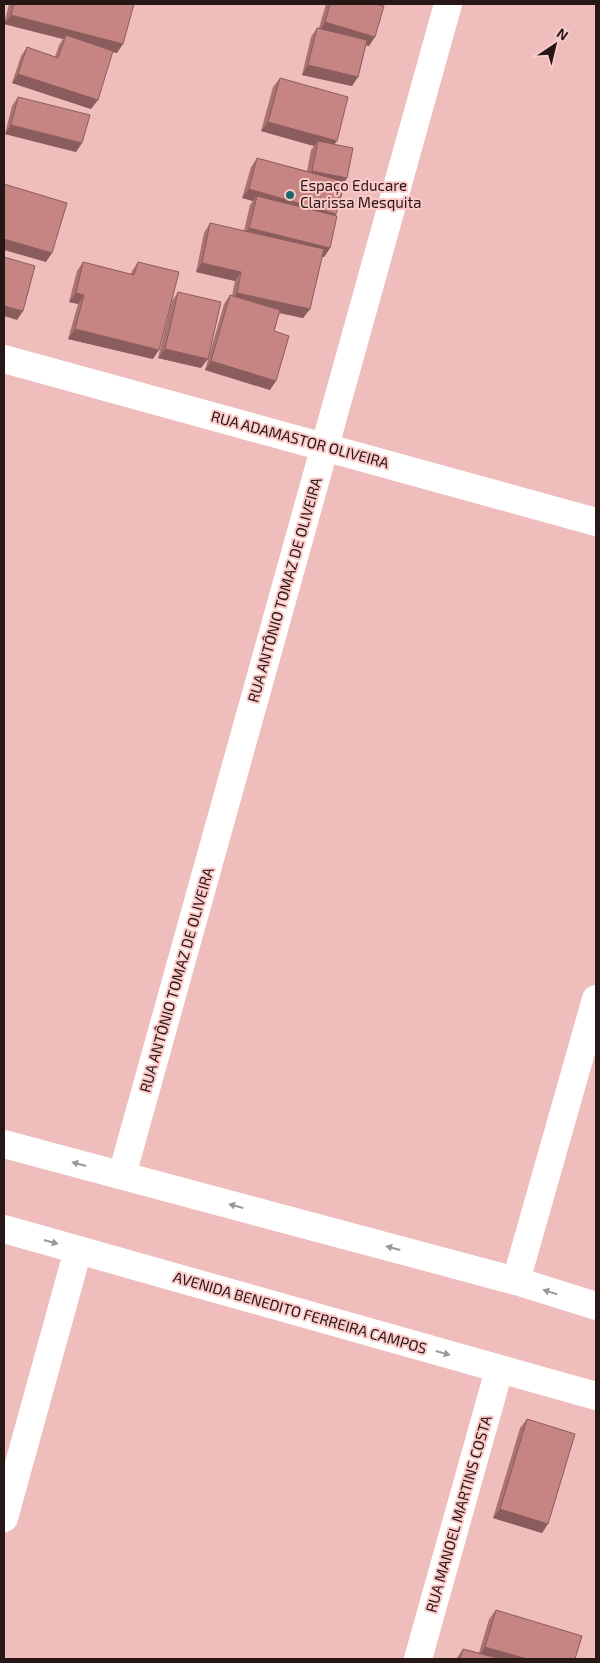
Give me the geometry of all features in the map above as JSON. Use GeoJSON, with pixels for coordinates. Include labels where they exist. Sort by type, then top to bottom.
{"type":"FeatureCollection","features":[{"type":"Feature","properties":{"kind":"street","name":"RUA ANTÔNIO TOMAZ DE OLIVEIRA"},"geometry":{"type":"LineString","coordinates":[[122,1175],[448,4]]}},
{"type":"Feature","properties":{"kind":"street","name":"RUA ADAMASTOR OLIVEIRA"},"geometry":{"type":"LineString","coordinates":[[4,359],[596,522]]}},
{"type":"Feature","properties":{"kind":"street"},"geometry":{"type":"LineString","coordinates":[[516,1281],[596,999]]}},
{"type":"Feature","properties":{"kind":"street"},"geometry":{"type":"LineString","coordinates":[[4,1144],[516,1281],[596,1306]]}},
{"type":"Feature","properties":{"kind":"street","name":"AVENIDA BENEDITO FERREIRA CAMPOS"},"geometry":{"type":"LineString","coordinates":[[4,1229],[596,1396]]}},
{"type":"Feature","properties":{"kind":"street"},"geometry":{"type":"LineString","coordinates":[[4,1518],[78,1250]]}},
{"type":"Feature","properties":{"kind":"street","name":"RUA MANOEL MARTINS COSTA"},"geometry":{"type":"LineString","coordinates":[[418,1659],[499,1370]]}},
{"type":"Feature","properties":{"kind":"building"},"geometry":{"type":"Polygon","coordinates":[[[14,4],[134,4],[123,44],[11,15],[14,4]]]}},
{"type":"Feature","properties":{"kind":"building"},"geometry":{"type":"Polygon","coordinates":[[[330,4],[375,4],[384,6],[375,37],[325,22],[330,4]]]}},
{"type":"Feature","properties":{"kind":"building"},"geometry":{"type":"Polygon","coordinates":[[[317,28],[367,40],[358,77],[308,65],[317,28]]]}},
{"type":"Feature","properties":{"kind":"building"},"geometry":{"type":"Polygon","coordinates":[[[66,35],[113,51],[98,100],[18,74],[27,47],[58,58],[66,35]]]}},
{"type":"Feature","properties":{"kind":"building"},"geometry":{"type":"Polygon","coordinates":[[[280,78],[348,97],[337,141],[268,122],[280,78]]]}},
{"type":"Feature","properties":{"kind":"building"},"geometry":{"type":"Polygon","coordinates":[[[18,97],[90,115],[82,143],[11,125],[18,97]]]}},
{"type":"Feature","properties":{"kind":"building"},"geometry":{"type":"Polygon","coordinates":[[[318,141],[353,148],[347,178],[312,171],[318,141]]]}},
{"type":"Feature","properties":{"kind":"building","name":"Espaço Educare Clarissa Mesquita"},"geometry":{"type":"Polygon","coordinates":[[[257,158],[345,182],[336,214],[249,189],[257,158]]]}},
{"type":"Feature","properties":{"kind":"building"},"geometry":{"type":"Polygon","coordinates":[[[4,184],[67,203],[52,253],[4,239],[4,184]]]}},
{"type":"Feature","properties":{"kind":"building"},"geometry":{"type":"Polygon","coordinates":[[[257,196],[337,216],[330,248],[249,228],[257,196]]]}},
{"type":"Feature","properties":{"kind":"building"},"geometry":{"type":"Polygon","coordinates":[[[210,223],[324,249],[310,309],[237,293],[241,272],[202,263],[210,223]]]}},
{"type":"Feature","properties":{"kind":"building"},"geometry":{"type":"Polygon","coordinates":[[[4,257],[35,266],[23,311],[4,306],[4,257]]]}},
{"type":"Feature","properties":{"kind":"building"},"geometry":{"type":"Polygon","coordinates":[[[83,262],[134,275],[138,262],[179,272],[159,350],[75,329],[84,295],[76,293],[83,262]]]}},
{"type":"Feature","properties":{"kind":"building"},"geometry":{"type":"Polygon","coordinates":[[[178,292],[221,302],[208,359],[165,349],[178,292]]]}},
{"type":"Feature","properties":{"kind":"building"},"geometry":{"type":"Polygon","coordinates":[[[230,295],[280,310],[274,331],[289,336],[276,381],[211,361],[230,295]]]}},
{"type":"Feature","properties":{"kind":"building"},"geometry":{"type":"Polygon","coordinates":[[[527,1419],[575,1434],[548,1524],[500,1509],[527,1419]]]}},
{"type":"Feature","properties":{"kind":"building"},"geometry":{"type":"Polygon","coordinates":[[[496,1610],[582,1636],[575,1659],[527,1659],[485,1647],[496,1610]]]}},
{"type":"Feature","properties":{"kind":"building"},"geometry":{"type":"Polygon","coordinates":[[[463,1649],[501,1659],[460,1659],[463,1649]]]}},
{"type":"Feature","properties":{"kind":"place","name":"Espaço Educare Clarissa Mesquita"},"geometry":{"type":"Point","coordinates":[290,195]}}]}
